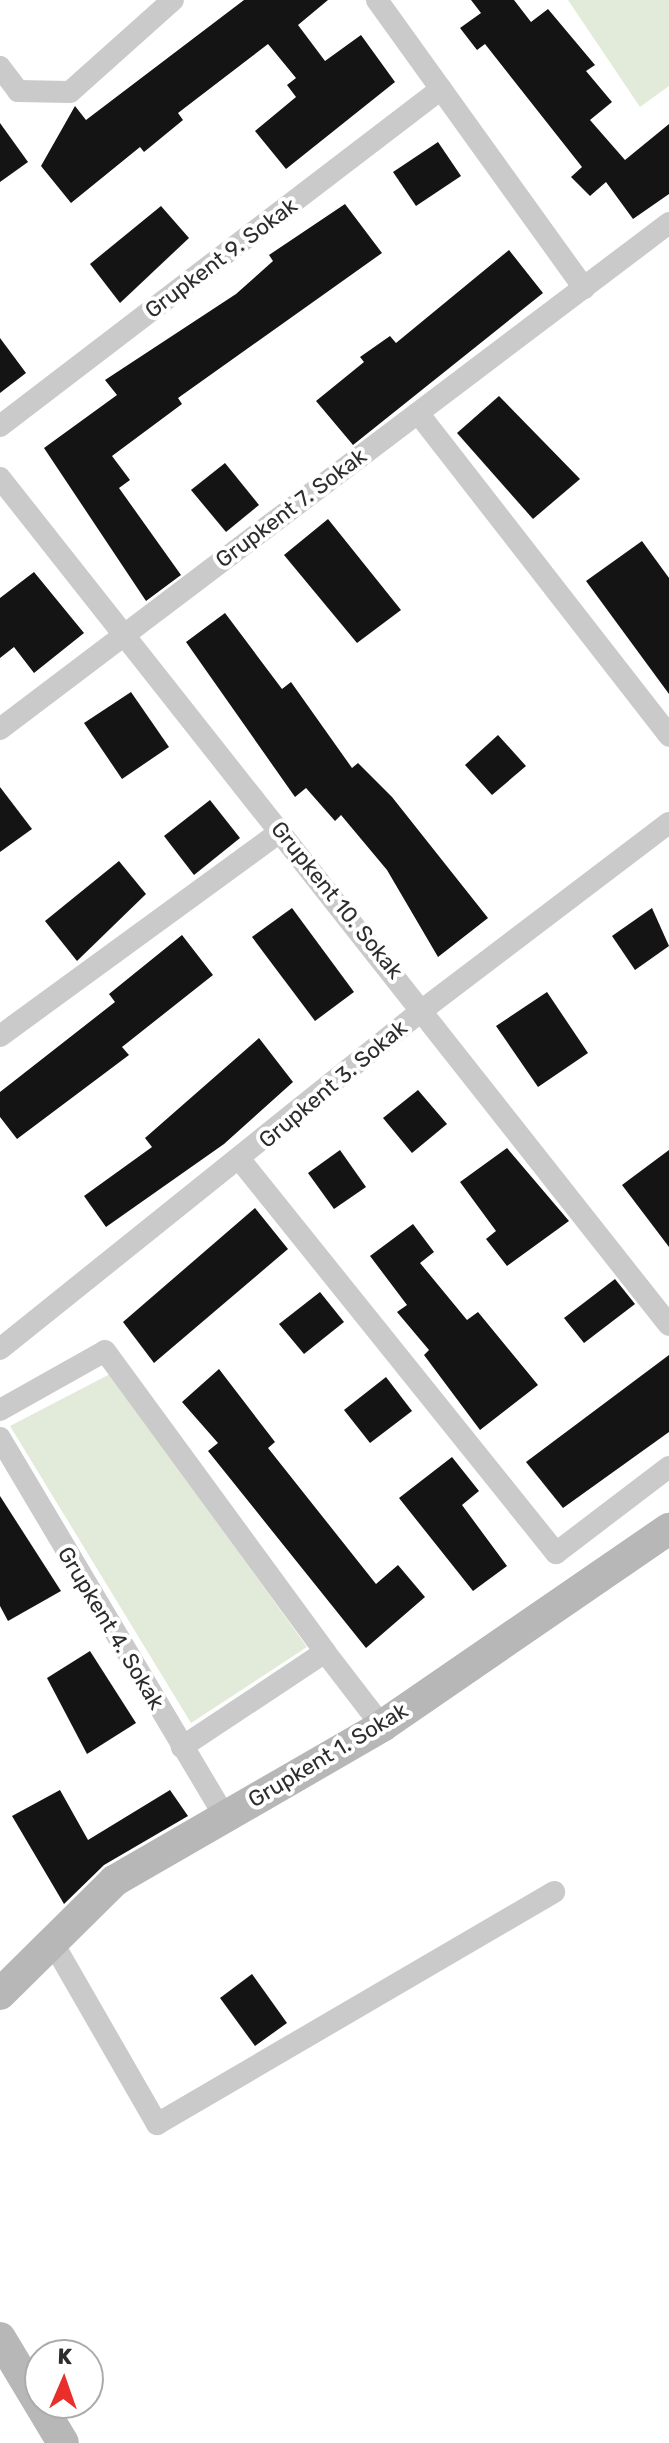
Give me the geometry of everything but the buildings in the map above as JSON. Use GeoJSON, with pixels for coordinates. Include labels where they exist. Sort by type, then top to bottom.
{"type":"FeatureCollection","features":[{"type":"Feature","properties":{"kind":"street"},"geometry":{"type":"LineString","coordinates":[[0,67],[18,91],[70,92],[173,0]]}},
{"type":"Feature","properties":{"kind":"street"},"geometry":{"type":"LineString","coordinates":[[378,0],[584,288]]}},
{"type":"Feature","properties":{"kind":"street","name":"Grupkent 9. Sokak"},"geometry":{"type":"LineString","coordinates":[[0,426],[441,89]]}},
{"type":"Feature","properties":{"kind":"street","name":"Grupkent 7. Sokak"},"geometry":{"type":"LineString","coordinates":[[0,729],[669,223]]}},
{"type":"Feature","properties":{"kind":"street"},"geometry":{"type":"LineString","coordinates":[[418,413],[669,736]]}},
{"type":"Feature","properties":{"kind":"street","name":"Grupkent 10. Sokak"},"geometry":{"type":"LineString","coordinates":[[0,478],[122,634],[425,1008],[669,1325]]}},
{"type":"Feature","properties":{"kind":"street","name":"Grupkent 3. Sokak"},"geometry":{"type":"LineString","coordinates":[[0,1349],[241,1161],[425,1008],[669,823]]}},
{"type":"Feature","properties":{"kind":"street"},"geometry":{"type":"LineString","coordinates":[[0,1036],[281,831]]}},
{"type":"Feature","properties":{"kind":"street"},"geometry":{"type":"LineString","coordinates":[[241,1161],[556,1553],[669,1467]]}},
{"type":"Feature","properties":{"kind":"street"},"geometry":{"type":"LineString","coordinates":[[0,1410],[105,1351],[382,1726]]}},
{"type":"Feature","properties":{"kind":"street","name":"Grupkent 4. Sokak"},"geometry":{"type":"LineString","coordinates":[[0,1438],[224,1816]]}},
{"type":"Feature","properties":{"kind":"street","name":"Grupkent 1. Sokak"},"geometry":{"type":"LineString","coordinates":[[0,1994],[114,1881],[382,1726],[669,1529]]}},
{"type":"Feature","properties":{"kind":"street"},"geometry":{"type":"LineString","coordinates":[[182,1747],[325,1652]]}},
{"type":"Feature","properties":{"kind":"street"},"geometry":{"type":"LineString","coordinates":[[53,1943],[157,2124],[554,1892]]}},
{"type":"Feature","properties":{"kind":"street"},"geometry":{"type":"LineString","coordinates":[[0,2338],[63,2443]]}},
{"type":"Feature","properties":{"kind":"green space"},"geometry":{"type":"Polygon","coordinates":[[[568,0],[669,0],[669,86],[640,107],[568,0]]]}},
{"type":"Feature","properties":{"kind":"green space"},"geometry":{"type":"Polygon","coordinates":[[[110,1374],[307,1647],[191,1723],[10,1426],[110,1374]]]}}]}
